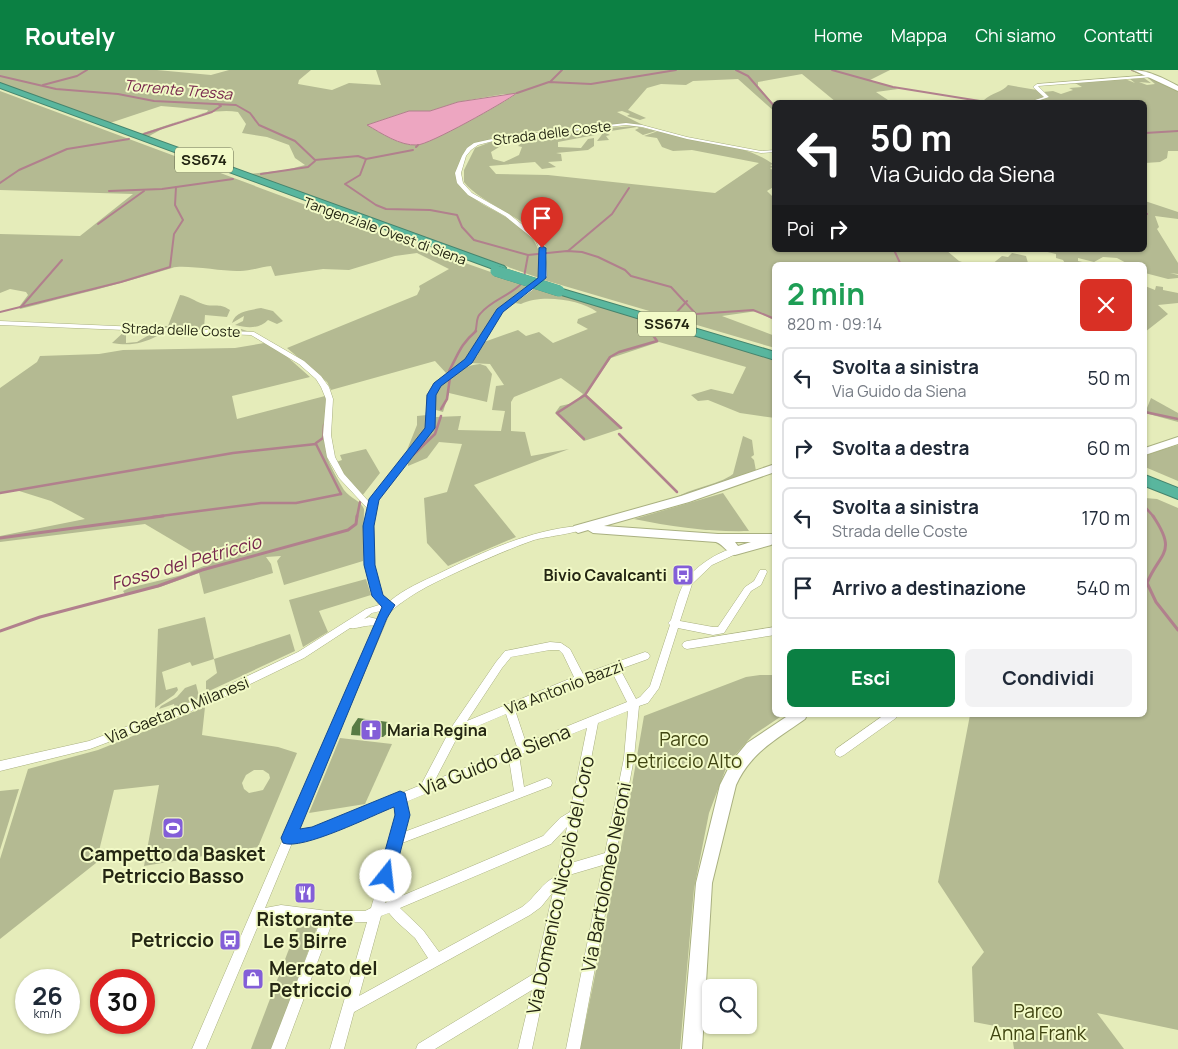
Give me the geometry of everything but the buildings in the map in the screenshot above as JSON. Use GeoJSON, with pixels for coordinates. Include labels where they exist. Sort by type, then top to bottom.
{"type":"FeatureCollection","features":[{"type":"Feature","properties":{"kind":"highway","name":"Tangenziale Ovest di Siena"},"geometry":{"type":"LineString","coordinates":[[0,87],[405,236],[561,290],[772,355]]}},
{"type":"Feature","properties":{"kind":"highway","name":"Tangenziale Ovest di Siena"},"geometry":{"type":"LineString","coordinates":[[561,290],[772,349]]}},
{"type":"Feature","properties":{"kind":"highway"},"geometry":{"type":"LineString","coordinates":[[1147,471],[1170,484],[1178,494]]}},
{"type":"Feature","properties":{"kind":"highway"},"geometry":{"type":"LineString","coordinates":[[1147,480],[1170,484]]}},
{"type":"Feature","properties":{"kind":"street"},"geometry":{"type":"LineString","coordinates":[[1136,70],[1178,89]]}},
{"type":"Feature","properties":{"kind":"street"},"geometry":{"type":"LineString","coordinates":[[1037,100],[1047,97],[1034,88],[1037,85],[1152,76]]}},
{"type":"Feature","properties":{"kind":"street","name":"Strada delle Coste"},"geometry":{"type":"LineString","coordinates":[[389,605],[382,602],[378,596],[370,565],[368,526],[371,508],[377,494],[430,428],[432,395],[437,385],[469,361],[500,310],[542,278],[542,248],[533,235],[507,216],[470,194],[460,184],[458,173],[460,165],[471,147],[482,142],[511,136],[626,124],[642,126],[687,138],[761,152],[772,152]]}},
{"type":"Feature","properties":{"kind":"street","name":"Strada delle Coste"},"geometry":{"type":"LineString","coordinates":[[0,323],[252,332],[282,349],[306,367],[326,387],[330,406],[328,448],[333,463],[345,483],[371,508]]}},
{"type":"Feature","properties":{"kind":"street"},"geometry":{"type":"LineString","coordinates":[[1147,451],[1178,440]]}},
{"type":"Feature","properties":{"kind":"street"},"geometry":{"type":"LineString","coordinates":[[578,530],[618,524],[772,469]]}},
{"type":"Feature","properties":{"kind":"street"},"geometry":{"type":"LineString","coordinates":[[618,524],[718,538],[772,539]]}},
{"type":"Feature","properties":{"kind":"street","name":"Via Gaetano Milanesi"},"geometry":{"type":"LineString","coordinates":[[0,766],[90,745],[166,717],[286,663],[369,611],[389,605],[416,588],[515,544],[550,533],[578,530]]}},
{"type":"Feature","properties":{"kind":"street"},"geometry":{"type":"LineString","coordinates":[[718,538],[728,542],[735,551]]}},
{"type":"Feature","properties":{"kind":"street"},"geometry":{"type":"LineString","coordinates":[[614,667],[639,702],[654,688],[673,623],[691,579],[713,560],[772,540]]}},
{"type":"Feature","properties":{"kind":"street"},"geometry":{"type":"LineString","coordinates":[[673,623],[713,631],[721,630],[748,589],[758,583],[763,572]]}},
{"type":"Feature","properties":{"kind":"street"},"geometry":{"type":"LineString","coordinates":[[199,1049],[389,605]]}},
{"type":"Feature","properties":{"kind":"street","name":"Via Gaetano Milanesi"},"geometry":{"type":"LineString","coordinates":[[344,628],[365,621],[380,623]]}},
{"type":"Feature","properties":{"kind":"street"},"geometry":{"type":"LineString","coordinates":[[688,645],[772,631]]}},
{"type":"Feature","properties":{"kind":"street"},"geometry":{"type":"LineString","coordinates":[[426,787],[430,775],[455,731],[499,665],[512,653],[550,646],[561,647],[567,652],[580,679]]}},
{"type":"Feature","properties":{"kind":"street","name":"Via Antonio Bazzi"},"geometry":{"type":"LineString","coordinates":[[455,731],[580,679],[646,656]]}},
{"type":"Feature","properties":{"kind":"street","name":"Via Guido da Siena"},"geometry":{"type":"LineString","coordinates":[[288,838],[313,833],[639,702]]}},
{"type":"Feature","properties":{"kind":"street","name":"Via Bartolomeo Neroni"},"geometry":{"type":"LineString","coordinates":[[572,1049],[639,702]]}},
{"type":"Feature","properties":{"kind":"street"},"geometry":{"type":"LineString","coordinates":[[509,708],[518,750],[520,793]]}},
{"type":"Feature","properties":{"kind":"street"},"geometry":{"type":"LineString","coordinates":[[692,1049],[704,883],[726,791],[732,774],[746,754],[761,740],[797,717]]}},
{"type":"Feature","properties":{"kind":"street"},"geometry":{"type":"LineString","coordinates":[[840,752],[889,717]]}},
{"type":"Feature","properties":{"kind":"street","name":"Via Domenico Niccolò del Coro"},"geometry":{"type":"LineString","coordinates":[[525,1049],[563,875],[593,721]]}},
{"type":"Feature","properties":{"kind":"street"},"geometry":{"type":"LineString","coordinates":[[396,840],[547,783]]}},
{"type":"Feature","properties":{"kind":"street"},"geometry":{"type":"LineString","coordinates":[[337,1049],[396,840],[402,815],[400,798]]}},
{"type":"Feature","properties":{"kind":"street"},"geometry":{"type":"LineString","coordinates":[[255,916],[282,911],[328,917],[359,918],[544,842],[551,838],[564,822],[575,815]]}},
{"type":"Feature","properties":{"kind":"street"},"geometry":{"type":"LineString","coordinates":[[349,1008],[532,908],[551,884],[563,875],[610,857]]}},
{"type":"Feature","properties":{"kind":"street"},"geometry":{"type":"LineString","coordinates":[[391,906],[394,913],[420,935],[429,952],[438,960]]}},
{"type":"Feature","properties":{"kind":"street"},"geometry":{"type":"LineString","coordinates":[[278,1049],[328,917]]}},
{"type":"Feature","properties":{"kind":"street"},"geometry":{"type":"LineString","coordinates":[[423,1049],[542,976]]}},
{"type":"Feature","properties":{"kind":"green space"},"geometry":{"type":"Polygon","coordinates":[[[0,70],[157,70],[211,75],[229,70],[311,70],[299,80],[298,84],[332,90],[349,83],[381,85],[376,70],[890,70],[870,80],[898,89],[876,92],[888,100],[834,100],[802,74],[758,82],[758,86],[772,102],[772,109],[738,79],[693,81],[686,85],[661,84],[647,88],[628,110],[646,118],[640,120],[627,116],[630,114],[622,111],[617,112],[643,125],[628,124],[554,129],[502,137],[470,147],[461,158],[457,182],[478,201],[518,224],[529,234],[536,245],[540,259],[541,271],[539,278],[249,174],[286,170],[305,165],[295,158],[289,145],[267,137],[242,133],[246,124],[238,112],[215,112],[193,117],[208,110],[161,106],[110,123],[0,84],[0,70]],[[504,94],[458,102],[430,111],[409,111],[367,125],[397,141],[417,145],[451,131],[516,94],[504,94]]]}},
{"type":"Feature","properties":{"kind":"green space"},"geometry":{"type":"Polygon","coordinates":[[[1152,77],[1178,91],[1178,151],[1168,151],[1167,158],[1160,162],[1147,163],[1147,100],[1040,100],[1049,97],[1043,92],[1053,91],[1061,94],[1073,90],[1069,88],[1082,87],[1075,83],[1125,79],[1135,83],[1130,79],[1144,78],[1151,83],[1139,82],[1147,85],[1155,84],[1148,78],[1152,77]]]}},
{"type":"Feature","properties":{"kind":"green space"},"geometry":{"type":"Polygon","coordinates":[[[1008,85],[1037,90],[1045,98],[1037,100],[984,100],[1008,85]]]}},
{"type":"Feature","properties":{"kind":"green space"},"geometry":{"type":"Polygon","coordinates":[[[0,91],[408,243],[531,286],[497,310],[465,360],[447,374],[435,361],[331,390],[327,382],[287,348],[417,295],[420,289],[419,286],[449,269],[417,253],[395,256],[349,270],[323,269],[275,276],[271,266],[240,271],[178,267],[20,309],[19,307],[28,295],[26,292],[10,289],[0,293],[0,234],[80,236],[133,194],[0,190],[0,91]]]}},
{"type":"Feature","properties":{"kind":"green space"},"geometry":{"type":"Polygon","coordinates":[[[188,118],[148,137],[140,134],[188,118]]]}},
{"type":"Feature","properties":{"kind":"green space"},"geometry":{"type":"Polygon","coordinates":[[[635,126],[656,131],[643,135],[635,130],[639,128],[637,127],[604,132],[610,135],[606,136],[609,140],[597,141],[607,128],[635,126]]]}},
{"type":"Feature","properties":{"kind":"green space"},"geometry":{"type":"Polygon","coordinates":[[[601,128],[595,135],[558,142],[558,147],[581,148],[588,139],[594,138],[594,146],[588,150],[556,153],[561,154],[562,161],[548,162],[556,167],[542,169],[535,162],[489,166],[496,174],[548,175],[715,193],[759,163],[692,150],[673,151],[662,147],[657,138],[644,136],[658,131],[733,147],[747,151],[772,163],[770,165],[772,167],[770,168],[772,170],[772,188],[767,191],[772,196],[772,252],[948,252],[962,262],[772,262],[772,319],[757,311],[722,316],[772,335],[772,347],[544,280],[547,254],[541,239],[533,230],[483,198],[464,182],[464,170],[475,148],[496,140],[525,136],[509,141],[491,152],[493,159],[504,162],[519,155],[522,147],[518,146],[521,143],[518,142],[531,135],[601,128]]]}},
{"type":"Feature","properties":{"kind":"green space"},"geometry":{"type":"Polygon","coordinates":[[[1147,202],[1178,212],[1178,219],[1155,216],[1159,227],[1157,229],[1178,263],[1178,274],[1170,273],[1178,275],[1178,278],[1168,279],[1147,274],[1147,262],[1124,262],[1117,258],[1103,257],[1094,262],[1078,258],[1078,261],[1082,262],[1064,262],[1056,258],[1056,254],[1048,252],[1147,252],[1147,202]]]}},
{"type":"Feature","properties":{"kind":"green space"},"geometry":{"type":"Polygon","coordinates":[[[1012,253],[1026,256],[1028,262],[995,262],[1002,256],[1008,257],[1012,253]]]}},
{"type":"Feature","properties":{"kind":"green space"},"geometry":{"type":"Polygon","coordinates":[[[1156,286],[1163,287],[1163,290],[1178,293],[1178,303],[1158,305],[1168,314],[1147,330],[1147,287],[1155,290],[1156,286]]]}},
{"type":"Feature","properties":{"kind":"green space"},"geometry":{"type":"Polygon","coordinates":[[[536,287],[772,358],[772,418],[740,413],[708,400],[698,401],[691,395],[711,389],[733,394],[746,367],[659,342],[611,358],[586,394],[623,428],[584,441],[555,413],[560,406],[573,403],[583,394],[561,378],[514,397],[511,402],[511,431],[525,432],[531,456],[569,449],[474,485],[516,537],[448,566],[427,543],[424,498],[447,492],[462,444],[439,442],[427,458],[408,466],[408,463],[433,430],[436,417],[461,416],[458,430],[501,431],[505,411],[492,410],[496,386],[504,385],[490,364],[469,363],[477,356],[484,342],[518,330],[526,336],[539,332],[553,343],[588,329],[577,323],[578,319],[597,312],[581,304],[560,299],[538,299],[521,304],[515,303],[536,287]]]}},
{"type":"Feature","properties":{"kind":"green space"},"geometry":{"type":"Polygon","coordinates":[[[180,295],[200,303],[222,306],[230,310],[227,317],[205,315],[204,328],[241,329],[247,331],[142,328],[141,326],[168,326],[180,295]]]}},
{"type":"Feature","properties":{"kind":"green space"},"geometry":{"type":"Polygon","coordinates":[[[261,308],[273,311],[283,321],[277,324],[268,320],[261,325],[253,327],[235,325],[243,321],[244,316],[232,323],[236,316],[248,310],[261,308]]]}},
{"type":"Feature","properties":{"kind":"green space"},"geometry":{"type":"Polygon","coordinates":[[[126,330],[126,343],[137,342],[149,335],[136,334],[135,331],[156,332],[154,334],[157,336],[135,344],[112,343],[126,330]]]}},
{"type":"Feature","properties":{"kind":"green space"},"geometry":{"type":"Polygon","coordinates":[[[264,343],[284,354],[310,377],[232,396],[237,419],[325,396],[326,454],[344,490],[364,509],[363,561],[284,585],[277,561],[281,556],[266,557],[271,564],[273,573],[204,594],[199,573],[160,587],[125,594],[123,591],[129,588],[182,575],[211,563],[145,524],[0,542],[0,536],[85,519],[51,501],[16,490],[0,493],[0,388],[37,362],[40,356],[99,354],[123,350],[235,348],[264,343]]]}},
{"type":"Feature","properties":{"kind":"green space"},"geometry":{"type":"Polygon","coordinates":[[[480,364],[486,366],[492,374],[487,402],[449,393],[443,412],[436,410],[435,401],[441,386],[455,373],[472,365],[480,364]]]}},
{"type":"Feature","properties":{"kind":"green space"},"geometry":{"type":"Polygon","coordinates":[[[1151,398],[1178,413],[1178,422],[1147,414],[1151,398]]]}},
{"type":"Feature","properties":{"kind":"green space"},"geometry":{"type":"Polygon","coordinates":[[[427,415],[425,430],[407,450],[417,425],[417,416],[427,415]]]}},
{"type":"Feature","properties":{"kind":"green space"},"geometry":{"type":"Polygon","coordinates":[[[743,436],[752,440],[754,455],[751,457],[754,460],[756,471],[673,501],[677,497],[733,474],[743,436]]]}},
{"type":"Feature","properties":{"kind":"green space"},"geometry":{"type":"Polygon","coordinates":[[[1178,445],[1178,481],[1147,468],[1147,454],[1178,445]]]}},
{"type":"Feature","properties":{"kind":"green space"},"geometry":{"type":"Polygon","coordinates":[[[366,449],[380,473],[362,496],[348,482],[336,462],[342,460],[340,455],[366,449]]]}},
{"type":"Feature","properties":{"kind":"green space"},"geometry":{"type":"Polygon","coordinates":[[[723,493],[749,531],[691,528],[634,519],[723,493]]]}},
{"type":"Feature","properties":{"kind":"green space","name":"Parco Anna Frank"},"geometry":{"type":"Polygon","coordinates":[[[1147,498],[1157,499],[1178,508],[1178,1030],[1097,1013],[1124,1049],[1014,1049],[1011,1029],[974,1022],[972,967],[984,952],[938,882],[970,717],[1147,717],[1147,498]]]}},
{"type":"Feature","properties":{"kind":"green space"},"geometry":{"type":"Polygon","coordinates":[[[366,579],[371,595],[319,611],[328,632],[303,647],[289,600],[366,579]]]}},
{"type":"Feature","properties":{"kind":"green space"},"geometry":{"type":"Polygon","coordinates":[[[205,617],[214,659],[192,666],[190,662],[162,672],[166,690],[177,687],[178,690],[155,708],[158,629],[205,617]]]}},
{"type":"Feature","properties":{"kind":"green space"},"geometry":{"type":"Polygon","coordinates":[[[290,634],[295,651],[209,691],[206,689],[206,681],[217,673],[214,659],[290,634]]]}},
{"type":"Feature","properties":{"kind":"green space","name":"Parco Petriccio Alto"},"geometry":{"type":"Polygon","coordinates":[[[772,675],[772,717],[780,717],[752,736],[728,763],[709,813],[694,889],[680,1049],[580,1049],[623,837],[644,716],[746,677],[772,675]]]}},
{"type":"Feature","properties":{"kind":"green space"},"geometry":{"type":"Polygon","coordinates":[[[196,684],[199,696],[197,699],[175,708],[174,704],[159,709],[177,697],[185,688],[196,684]]]}},
{"type":"Feature","properties":{"kind":"green space"},"geometry":{"type":"Polygon","coordinates":[[[205,707],[202,735],[278,747],[297,753],[258,847],[144,866],[159,785],[114,790],[96,863],[0,939],[0,859],[28,769],[98,750],[205,707]],[[254,770],[246,775],[242,783],[244,789],[249,793],[263,790],[270,778],[269,774],[263,770],[254,770]]]}},
{"type":"Feature","properties":{"kind":"green space"},"geometry":{"type":"Polygon","coordinates":[[[340,738],[392,744],[365,804],[309,813],[340,738]]]}},
{"type":"Feature","properties":{"kind":"green space"},"geometry":{"type":"Polygon","coordinates":[[[19,789],[0,850],[0,791],[19,789]]]}},
{"type":"Feature","properties":{"kind":"green space"},"geometry":{"type":"Polygon","coordinates":[[[300,920],[319,922],[272,1049],[251,1049],[300,920]]]}},
{"type":"Feature","properties":{"kind":"shaded area"},"geometry":{"type":"Polygon","coordinates":[[[517,93],[451,131],[417,145],[397,141],[367,125],[409,111],[430,111],[458,102],[517,93]]]}},
{"type":"Feature","properties":{"kind":"waterway"},"geometry":{"type":"LineString","coordinates":[[43,85],[77,76],[87,70]]}},
{"type":"Feature","properties":{"kind":"waterway"},"geometry":{"type":"LineString","coordinates":[[550,82],[562,70]]}},
{"type":"Feature","properties":{"kind":"waterway"},"geometry":{"type":"LineString","coordinates":[[517,93],[549,82],[591,84],[676,70]]}},
{"type":"Feature","properties":{"kind":"waterway"},"geometry":{"type":"LineString","coordinates":[[736,70],[748,76],[772,104]]}},
{"type":"Feature","properties":{"kind":"waterway"},"geometry":{"type":"LineString","coordinates":[[832,70],[893,87],[974,100]]}},
{"type":"Feature","properties":{"kind":"waterway"},"geometry":{"type":"LineString","coordinates":[[1132,70],[1140,73]]}},
{"type":"Feature","properties":{"kind":"waterway","name":"Torrente Tressa"},"geometry":{"type":"LineString","coordinates":[[0,76],[56,89],[118,94],[154,101],[218,104]]}},
{"type":"Feature","properties":{"kind":"waterway"},"geometry":{"type":"LineString","coordinates":[[144,134],[212,112],[221,106],[218,104]]}},
{"type":"Feature","properties":{"kind":"waterway","name":"Torrente Tressa"},"geometry":{"type":"LineString","coordinates":[[218,104],[236,105],[250,113],[259,125],[295,141],[315,160],[358,156],[366,159]]}},
{"type":"Feature","properties":{"kind":"waterway"},"geometry":{"type":"LineString","coordinates":[[1147,133],[1178,131]]}},
{"type":"Feature","properties":{"kind":"waterway"},"geometry":{"type":"LineString","coordinates":[[0,183],[19,170],[67,149],[129,139]]}},
{"type":"Feature","properties":{"kind":"waterway"},"geometry":{"type":"LineString","coordinates":[[366,159],[413,150]]}},
{"type":"Feature","properties":{"kind":"waterway","name":"Torrente Tressa"},"geometry":{"type":"LineString","coordinates":[[366,159],[360,175],[345,184],[376,205],[386,209],[430,210],[457,215],[462,227],[474,240],[528,255]]}},
{"type":"Feature","properties":{"kind":"waterway"},"geometry":{"type":"LineString","coordinates":[[261,174],[308,167],[315,161]]}},
{"type":"Feature","properties":{"kind":"waterway"},"geometry":{"type":"LineString","coordinates":[[176,187],[233,179]]}},
{"type":"Feature","properties":{"kind":"waterway"},"geometry":{"type":"LineString","coordinates":[[21,307],[121,282],[170,267],[174,234],[183,220],[175,205],[176,187]]}},
{"type":"Feature","properties":{"kind":"waterway"},"geometry":{"type":"LineString","coordinates":[[109,191],[176,187]]}},
{"type":"Feature","properties":{"kind":"waterway"},"geometry":{"type":"LineString","coordinates":[[568,251],[612,214],[629,188]]}},
{"type":"Feature","properties":{"kind":"waterway"},"geometry":{"type":"LineString","coordinates":[[98,224],[144,191]]}},
{"type":"Feature","properties":{"kind":"waterway","name":"Torrente Tressa"},"geometry":{"type":"LineString","coordinates":[[528,255],[567,251],[582,252],[598,257],[625,270],[631,276],[671,287],[685,303]]}},
{"type":"Feature","properties":{"kind":"waterway"},"geometry":{"type":"LineString","coordinates":[[895,252],[900,262]]}},
{"type":"Feature","properties":{"kind":"waterway"},"geometry":{"type":"LineString","coordinates":[[524,277],[528,255]]}},
{"type":"Feature","properties":{"kind":"waterway"},"geometry":{"type":"LineString","coordinates":[[21,307],[62,260]]}},
{"type":"Feature","properties":{"kind":"waterway"},"geometry":{"type":"LineString","coordinates":[[475,332],[478,318],[484,309],[522,283]]}},
{"type":"Feature","properties":{"kind":"waterway"},"geometry":{"type":"LineString","coordinates":[[673,316],[685,303]]}},
{"type":"Feature","properties":{"kind":"waterway","name":"Torrente Tressa"},"geometry":{"type":"LineString","coordinates":[[685,303],[696,314],[753,310],[772,318]]}},
{"type":"Feature","properties":{"kind":"waterway"},"geometry":{"type":"LineString","coordinates":[[0,312],[21,307]]}},
{"type":"Feature","properties":{"kind":"waterway"},"geometry":{"type":"LineString","coordinates":[[654,332],[660,325]]}},
{"type":"Feature","properties":{"kind":"waterway"},"geometry":{"type":"LineString","coordinates":[[449,371],[463,345],[475,332]]}},
{"type":"Feature","properties":{"kind":"waterway"},"geometry":{"type":"LineString","coordinates":[[585,395],[610,357],[619,352],[657,341],[652,334],[654,332]]}},
{"type":"Feature","properties":{"kind":"waterway"},"geometry":{"type":"LineString","coordinates":[[441,409],[447,399],[450,377]]}},
{"type":"Feature","properties":{"kind":"waterway"},"geometry":{"type":"LineString","coordinates":[[584,439],[557,413],[585,395]]}},
{"type":"Feature","properties":{"kind":"waterway"},"geometry":{"type":"LineString","coordinates":[[585,395],[621,428]]}},
{"type":"Feature","properties":{"kind":"waterway","name":"Torrente Tressa"},"geometry":{"type":"LineString","coordinates":[[1147,412],[1178,419]]}},
{"type":"Feature","properties":{"kind":"waterway"},"geometry":{"type":"LineString","coordinates":[[413,455],[435,434],[441,416]]}},
{"type":"Feature","properties":{"kind":"waterway"},"geometry":{"type":"LineString","coordinates":[[316,443],[323,438],[324,425]]}},
{"type":"Feature","properties":{"kind":"waterway"},"geometry":{"type":"LineString","coordinates":[[619,434],[677,492]]}},
{"type":"Feature","properties":{"kind":"waterway"},"geometry":{"type":"LineString","coordinates":[[0,493],[233,453],[316,444],[341,494],[296,503],[261,503],[153,517]]}},
{"type":"Feature","properties":{"kind":"waterway","name":"Fosso del Petriccio"},"geometry":{"type":"LineString","coordinates":[[357,517],[360,502]]}},
{"type":"Feature","properties":{"kind":"waterway"},"geometry":{"type":"LineString","coordinates":[[1147,509],[1154,517]]}},
{"type":"Feature","properties":{"kind":"waterway"},"geometry":{"type":"LineString","coordinates":[[0,538],[163,516]]}},
{"type":"Feature","properties":{"kind":"waterway","name":"Fosso del Petriccio"},"geometry":{"type":"LineString","coordinates":[[0,631],[40,617],[158,586],[202,570],[348,530],[356,524],[357,516]]}},
{"type":"Feature","properties":{"kind":"waterway"},"geometry":{"type":"LineString","coordinates":[[1153,516],[1166,545],[1147,583],[1156,602],[1178,630]]}},
{"type":"Feature","properties":{"kind":"place","name":"Bivio Cavalcanti"},"geometry":{"type":"Point","coordinates":[683,575]}},
{"type":"Feature","properties":{"kind":"place","name":"Maria Regina"},"geometry":{"type":"Point","coordinates":[371,730]}},
{"type":"Feature","properties":{"kind":"place","name":"Campetto da Basket Petriccio Basso"},"geometry":{"type":"Point","coordinates":[173,828]}},
{"type":"Feature","properties":{"kind":"place","name":"Ristorante Le 5 Birre"},"geometry":{"type":"Point","coordinates":[305,893]}},
{"type":"Feature","properties":{"kind":"place","name":"Petriccio"},"geometry":{"type":"Point","coordinates":[230,940]}},
{"type":"Feature","properties":{"kind":"place","name":"Mercato del Petriccio"},"geometry":{"type":"Point","coordinates":[253,979]}},
{"type":"Feature","properties":{"kind":"route"},"geometry":{"type":"LineString","coordinates":[[386,876],[402,815],[400,798],[313,833],[288,838],[383,614],[389,605],[379,599],[373,581],[368,551],[368,526],[374,499],[430,428],[432,395],[439,382],[469,361],[500,310],[529,290],[544,276],[542,248]]}}]}
